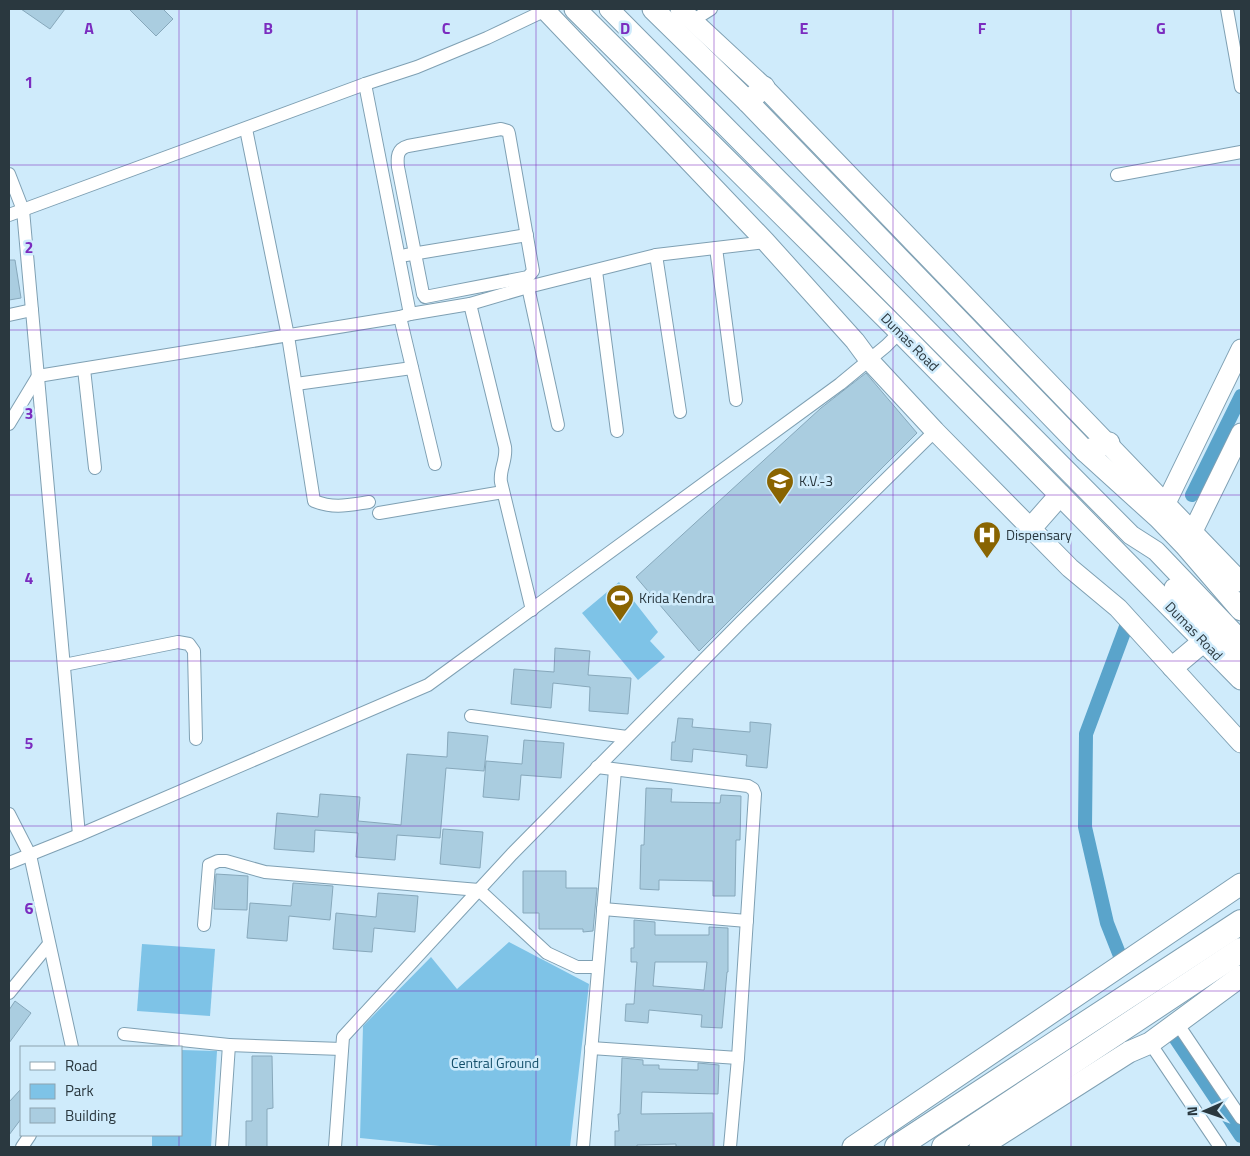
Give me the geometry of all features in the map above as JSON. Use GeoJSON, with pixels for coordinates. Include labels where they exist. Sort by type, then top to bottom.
{"type":"FeatureCollection","features":[{"type":"Feature","properties":{"kind":"highway"},"geometry":{"type":"LineString","coordinates":[[897,1147],[1241,922]]}},
{"type":"Feature","properties":{"kind":"highway"},"geometry":{"type":"LineString","coordinates":[[944,1147],[1241,950]]}},
{"type":"Feature","properties":{"kind":"main road","name":"Dumas Road"},"geometry":{"type":"LineString","coordinates":[[575,9],[900,332],[1241,679]]}},
{"type":"Feature","properties":{"kind":"main road"},"geometry":{"type":"LineString","coordinates":[[653,9],[748,102],[1084,451],[1159,518],[1241,610]]}},
{"type":"Feature","properties":{"kind":"main road"},"geometry":{"type":"LineString","coordinates":[[748,102],[764,87]]}},
{"type":"Feature","properties":{"kind":"main road"},"geometry":{"type":"LineString","coordinates":[[1084,451],[1109,443]]}},
{"type":"Feature","properties":{"kind":"main road"},"geometry":{"type":"LineString","coordinates":[[1030,528],[1060,495]]}},
{"type":"Feature","properties":{"kind":"main road"},"geometry":{"type":"LineString","coordinates":[[1173,668],[1204,641]]}},
{"type":"Feature","properties":{"kind":"main road"},"geometry":{"type":"LineString","coordinates":[[853,1147],[1241,884]]}},
{"type":"Feature","properties":{"kind":"main road"},"geometry":{"type":"LineString","coordinates":[[980,1147],[1129,1052],[1150,1043],[1241,976]]}},
{"type":"Feature","properties":{"kind":"street"},"geometry":{"type":"LineString","coordinates":[[608,9],[1132,535],[1156,551],[1241,640]]}},
{"type":"Feature","properties":{"kind":"street"},"geometry":{"type":"LineString","coordinates":[[686,15],[711,9]]}},
{"type":"Feature","properties":{"kind":"street"},"geometry":{"type":"LineString","coordinates":[[1227,9],[1241,87]]}},
{"type":"Feature","properties":{"kind":"street"},"geometry":{"type":"LineString","coordinates":[[9,215],[365,84],[417,67],[546,10],[766,242],[856,341],[869,360],[935,431],[1070,568],[1118,608],[1241,743]]}},
{"type":"Feature","properties":{"kind":"street"},"geometry":{"type":"LineString","coordinates":[[686,15],[764,87],[1241,582]]}},
{"type":"Feature","properties":{"kind":"street"},"geometry":{"type":"LineString","coordinates":[[365,84],[398,257],[412,368],[435,464]]}},
{"type":"Feature","properties":{"kind":"street"},"geometry":{"type":"LineString","coordinates":[[379,156],[398,152],[408,146],[501,128],[508,131],[533,271],[528,277],[425,297],[414,254],[398,167],[398,152]]}},
{"type":"Feature","properties":{"kind":"street"},"geometry":{"type":"LineString","coordinates":[[246,129],[288,336],[314,501],[326,506],[369,502]]}},
{"type":"Feature","properties":{"kind":"street"},"geometry":{"type":"LineString","coordinates":[[1117,175],[1241,152]]}},
{"type":"Feature","properties":{"kind":"street"},"geometry":{"type":"LineString","coordinates":[[9,174],[23,210],[79,835]]}},
{"type":"Feature","properties":{"kind":"street"},"geometry":{"type":"LineString","coordinates":[[398,257],[527,235]]}},
{"type":"Feature","properties":{"kind":"street"},"geometry":{"type":"LineString","coordinates":[[38,376],[288,336],[470,304],[528,287],[656,255],[766,242]]}},
{"type":"Feature","properties":{"kind":"street"},"geometry":{"type":"LineString","coordinates":[[716,248],[736,400]]}},
{"type":"Feature","properties":{"kind":"street"},"geometry":{"type":"LineString","coordinates":[[656,255],[680,412]]}},
{"type":"Feature","properties":{"kind":"street"},"geometry":{"type":"LineString","coordinates":[[596,271],[617,431]]}},
{"type":"Feature","properties":{"kind":"street"},"geometry":{"type":"LineString","coordinates":[[528,287],[558,424]]}},
{"type":"Feature","properties":{"kind":"street"},"geometry":{"type":"LineString","coordinates":[[470,304],[505,447],[506,455],[500,474],[532,610]]}},
{"type":"Feature","properties":{"kind":"street"},"geometry":{"type":"LineString","coordinates":[[9,316],[32,310]]}},
{"type":"Feature","properties":{"kind":"street"},"geometry":{"type":"LineString","coordinates":[[9,863],[79,835],[428,685],[869,360],[900,332]]}},
{"type":"Feature","properties":{"kind":"street"},"geometry":{"type":"LineString","coordinates":[[1166,503],[1241,349]]}},
{"type":"Feature","properties":{"kind":"street"},"geometry":{"type":"LineString","coordinates":[[296,384],[412,368]]}},
{"type":"Feature","properties":{"kind":"street"},"geometry":{"type":"LineString","coordinates":[[84,369],[95,468]]}},
{"type":"Feature","properties":{"kind":"street"},"geometry":{"type":"LineString","coordinates":[[9,424],[38,376]]}},
{"type":"Feature","properties":{"kind":"street"},"geometry":{"type":"LineString","coordinates":[[335,1147],[343,1037],[512,854],[935,431]]}},
{"type":"Feature","properties":{"kind":"street"},"geometry":{"type":"LineString","coordinates":[[1192,531],[1241,433]]}},
{"type":"Feature","properties":{"kind":"street"},"geometry":{"type":"LineString","coordinates":[[379,513],[503,492]]}},
{"type":"Feature","properties":{"kind":"street"},"geometry":{"type":"LineString","coordinates":[[1132,535],[1147,561],[1241,660]]}},
{"type":"Feature","properties":{"kind":"street"},"geometry":{"type":"LineString","coordinates":[[64,665],[178,642],[189,644],[194,651],[196,739]]}},
{"type":"Feature","properties":{"kind":"street"},"geometry":{"type":"LineString","coordinates":[[471,716],[627,737]]}},
{"type":"Feature","properties":{"kind":"street"},"geometry":{"type":"LineString","coordinates":[[597,768],[748,786],[753,789],[755,794],[738,1058],[730,1147]]}},
{"type":"Feature","properties":{"kind":"street"},"geometry":{"type":"LineString","coordinates":[[583,1147],[615,770]]}},
{"type":"Feature","properties":{"kind":"street"},"geometry":{"type":"LineString","coordinates":[[9,814],[30,855],[72,1046]]}},
{"type":"Feature","properties":{"kind":"street"},"geometry":{"type":"LineString","coordinates":[[204,925],[210,865],[218,861],[226,861],[265,872],[479,890],[547,953],[577,967],[598,968]]}},
{"type":"Feature","properties":{"kind":"street"},"geometry":{"type":"LineString","coordinates":[[603,909],[747,921]]}},
{"type":"Feature","properties":{"kind":"street"},"geometry":{"type":"LineString","coordinates":[[9,993],[49,944]]}},
{"type":"Feature","properties":{"kind":"street"},"geometry":{"type":"LineString","coordinates":[[1177,1023],[1241,1118]]}},
{"type":"Feature","properties":{"kind":"street"},"geometry":{"type":"LineString","coordinates":[[124,1034],[229,1045],[342,1049]]}},
{"type":"Feature","properties":{"kind":"street"},"geometry":{"type":"LineString","coordinates":[[1150,1043],[1220,1147]]}},
{"type":"Feature","properties":{"kind":"street"},"geometry":{"type":"LineString","coordinates":[[222,1147],[229,1045]]}},
{"type":"Feature","properties":{"kind":"street"},"geometry":{"type":"LineString","coordinates":[[591,1048],[738,1058]]}},
{"type":"Feature","properties":{"kind":"street"},"geometry":{"type":"LineString","coordinates":[[22,1147],[29,1136]]}},
{"type":"Feature","properties":{"kind":"green space","name":"Krida Kendra"},"geometry":{"type":"Polygon","coordinates":[[[619,582],[658,632],[650,641],[665,657],[638,680],[582,613],[619,582]]]}},
{"type":"Feature","properties":{"kind":"green space","name":"Central Ground"},"geometry":{"type":"Polygon","coordinates":[[[509,942],[589,984],[570,1147],[450,1147],[360,1138],[363,1026],[431,957],[457,989],[509,942]]]}},
{"type":"Feature","properties":{"kind":"green space"},"geometry":{"type":"Polygon","coordinates":[[[142,944],[215,949],[210,1016],[137,1011],[142,944]]]}},
{"type":"Feature","properties":{"kind":"green space"},"geometry":{"type":"Polygon","coordinates":[[[182,1050],[217,1051],[211,1147],[152,1147],[152,1136],[182,1136],[182,1050]]]}},
{"type":"Feature","properties":{"kind":"building"},"geometry":{"type":"Polygon","coordinates":[[[21,9],[65,9],[50,29],[21,9]]]}},
{"type":"Feature","properties":{"kind":"building"},"geometry":{"type":"Polygon","coordinates":[[[129,9],[163,9],[173,19],[156,36],[129,9]]]}},
{"type":"Feature","properties":{"kind":"building"},"geometry":{"type":"Polygon","coordinates":[[[9,260],[15,260],[21,298],[9,300],[9,260]]]}},
{"type":"Feature","properties":{"kind":"building","name":"K.V.-3"},"geometry":{"type":"Polygon","coordinates":[[[866,373],[917,433],[699,651],[636,577],[821,408],[866,373]]]}},
{"type":"Feature","properties":{"kind":"building"},"geometry":{"type":"Polygon","coordinates":[[[555,648],[590,651],[588,675],[631,678],[628,714],[589,711],[590,687],[553,683],[551,708],[511,704],[514,669],[554,672],[555,648]]]}},
{"type":"Feature","properties":{"kind":"building"},"geometry":{"type":"Polygon","coordinates":[[[678,718],[693,719],[692,727],[750,732],[750,722],[771,724],[767,768],[746,766],[747,755],[693,749],[692,762],[671,760],[672,742],[675,742],[678,718]]]}},
{"type":"Feature","properties":{"kind":"building"},"geometry":{"type":"Polygon","coordinates":[[[448,732],[488,736],[484,771],[446,768],[440,838],[397,835],[395,860],[356,857],[358,833],[315,830],[314,852],[274,849],[277,813],[318,817],[320,794],[360,797],[358,821],[401,825],[407,754],[447,757],[448,732]]]}},
{"type":"Feature","properties":{"kind":"building"},"geometry":{"type":"Polygon","coordinates":[[[524,740],[564,743],[561,778],[521,775],[519,800],[483,797],[486,761],[522,764],[524,740]]]}},
{"type":"Feature","properties":{"kind":"building"},"geometry":{"type":"Polygon","coordinates":[[[646,788],[672,789],[671,802],[720,803],[721,795],[741,796],[740,840],[736,840],[735,896],[713,896],[713,881],[659,880],[659,890],[640,889],[641,845],[644,845],[646,788]]]}},
{"type":"Feature","properties":{"kind":"building"},"geometry":{"type":"Polygon","coordinates":[[[443,829],[483,832],[480,868],[440,864],[443,829]]]}},
{"type":"Feature","properties":{"kind":"building"},"geometry":{"type":"Polygon","coordinates":[[[523,871],[566,871],[566,888],[597,888],[593,931],[583,932],[583,929],[539,929],[539,913],[523,913],[523,871]]]}},
{"type":"Feature","properties":{"kind":"building"},"geometry":{"type":"Polygon","coordinates":[[[216,874],[248,876],[247,910],[214,909],[216,874]]]}},
{"type":"Feature","properties":{"kind":"building"},"geometry":{"type":"Polygon","coordinates":[[[293,883],[333,886],[330,920],[289,916],[287,941],[247,938],[250,903],[291,906],[293,883]]]}},
{"type":"Feature","properties":{"kind":"building"},"geometry":{"type":"Polygon","coordinates":[[[378,893],[418,896],[415,932],[374,928],[372,952],[333,949],[336,913],[376,917],[378,893]]]}},
{"type":"Feature","properties":{"kind":"building"},"geometry":{"type":"Polygon","coordinates":[[[634,920],[655,922],[655,935],[709,935],[709,927],[728,928],[728,972],[722,1028],[701,1027],[702,1015],[649,1010],[648,1023],[625,1021],[626,1004],[634,1004],[637,962],[631,962],[631,948],[634,948],[634,920]],[[655,962],[653,986],[704,990],[707,962],[655,962]]]}},
{"type":"Feature","properties":{"kind":"building"},"geometry":{"type":"Polygon","coordinates":[[[15,1001],[31,1013],[9,1043],[9,1010],[15,1001]]]}},
{"type":"Feature","properties":{"kind":"building"},"geometry":{"type":"Polygon","coordinates":[[[252,1056],[272,1056],[273,1108],[267,1109],[267,1147],[246,1147],[246,1121],[252,1121],[252,1056]]]}},
{"type":"Feature","properties":{"kind":"building"},"geometry":{"type":"Polygon","coordinates":[[[622,1058],[643,1060],[643,1065],[659,1065],[659,1069],[698,1070],[698,1063],[719,1065],[718,1094],[642,1092],[641,1114],[713,1113],[713,1147],[676,1147],[676,1144],[615,1147],[615,1131],[619,1131],[618,1114],[620,1114],[622,1058]]]}},
{"type":"Feature","properties":{"kind":"building"},"geometry":{"type":"Polygon","coordinates":[[[20,1090],[20,1120],[9,1135],[9,1102],[20,1090]]]}},
{"type":"Feature","properties":{"kind":"waterway"},"geometry":{"type":"LineString","coordinates":[[1192,495],[1241,396]]}},
{"type":"Feature","properties":{"kind":"waterway"},"geometry":{"type":"LineString","coordinates":[[1122,961],[1107,923],[1085,827],[1086,734],[1127,624]]}},
{"type":"Feature","properties":{"kind":"waterway"},"geometry":{"type":"LineString","coordinates":[[1174,1036],[1241,1136]]}},
{"type":"Feature","properties":{"kind":"place","name":"K.V.-3"},"geometry":{"type":"Point","coordinates":[780,505]}},
{"type":"Feature","properties":{"kind":"place","name":"Dispensary"},"geometry":{"type":"Point","coordinates":[987,559]}},
{"type":"Feature","properties":{"kind":"place","name":"Krida Kendra"},"geometry":{"type":"Point","coordinates":[620,622]}}]}
